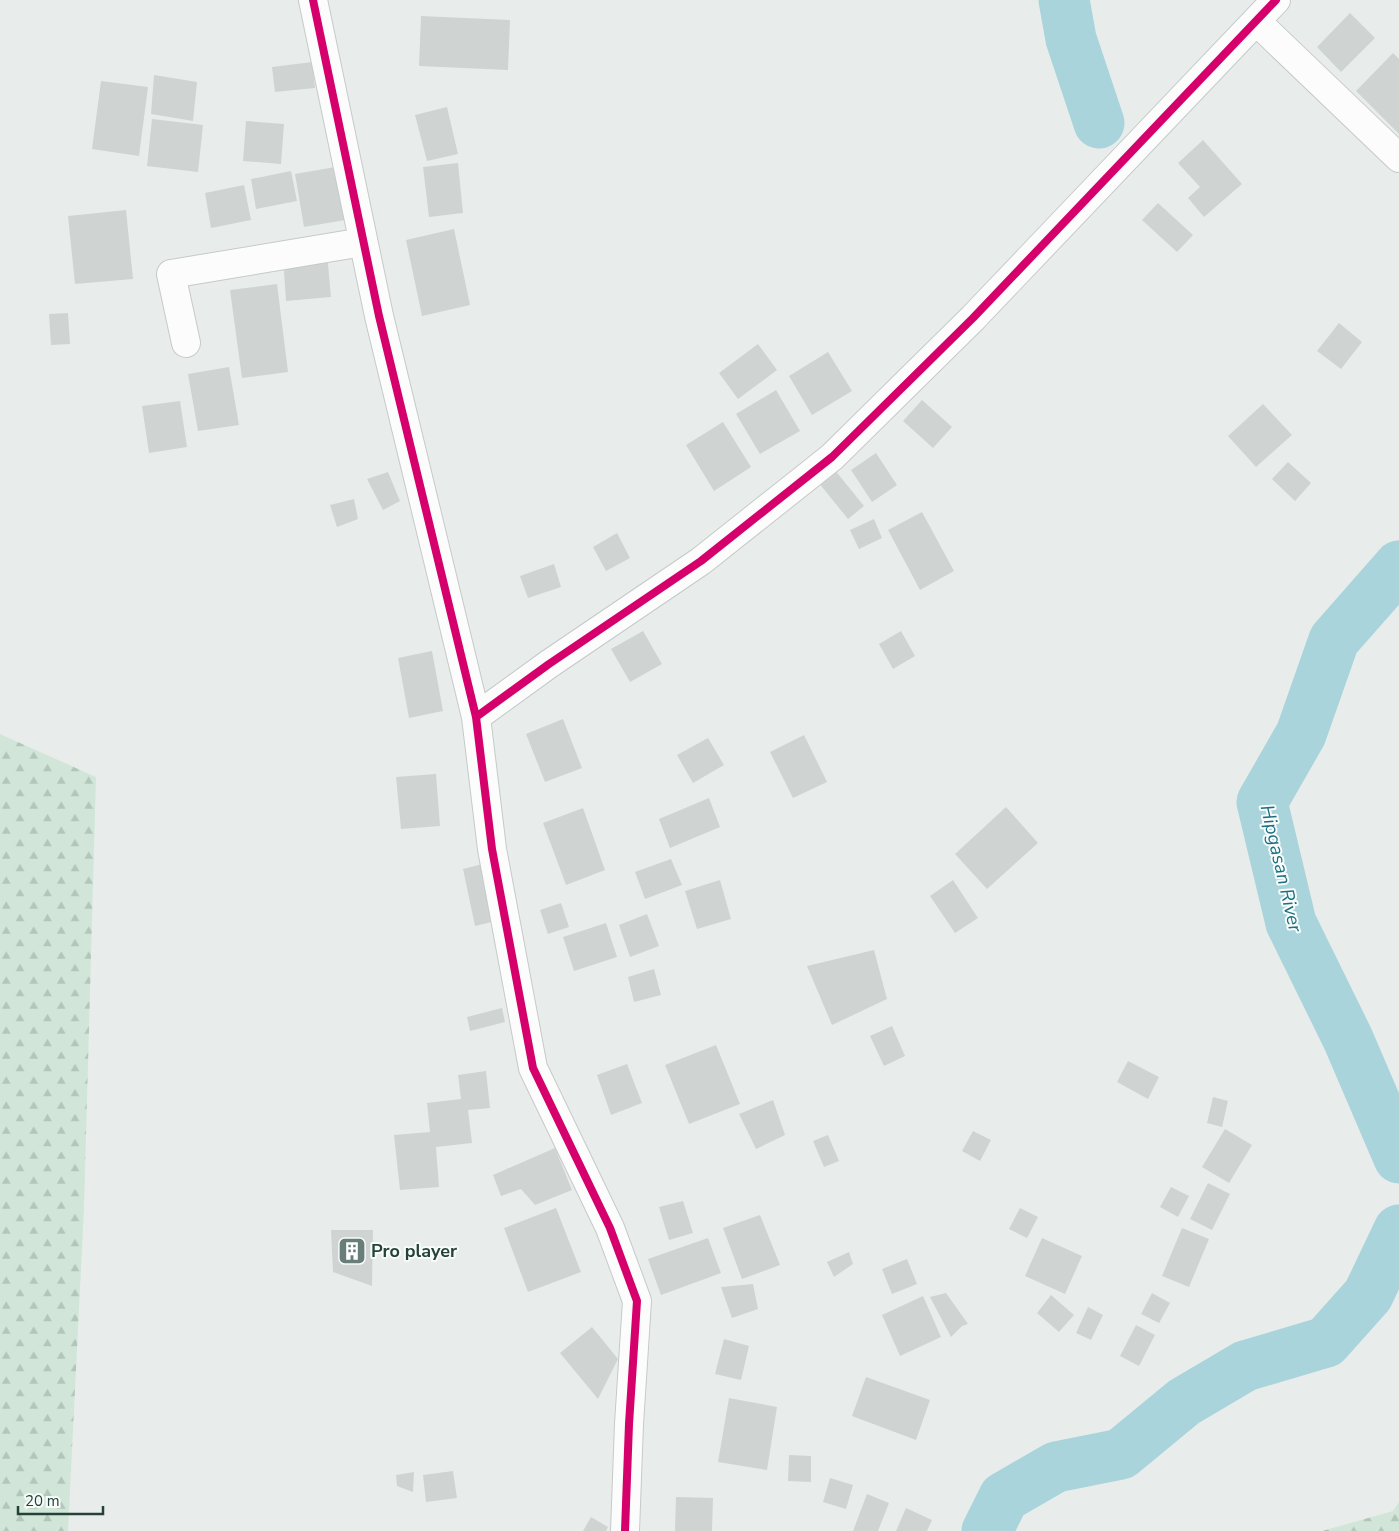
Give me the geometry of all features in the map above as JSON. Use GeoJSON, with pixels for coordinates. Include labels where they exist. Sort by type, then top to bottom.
{"type":"FeatureCollection","features":[{"type":"Feature","properties":{"kind":"street"},"geometry":{"type":"LineString","coordinates":[[312,0],[378,316],[476,717],[492,849],[533,1068],[610,1228],[637,1301],[629,1424],[625,1531]]}},
{"type":"Feature","properties":{"kind":"street"},"geometry":{"type":"LineString","coordinates":[[476,717],[549,664],[701,561],[832,457],[973,318],[1276,0]]}},
{"type":"Feature","properties":{"kind":"street"},"geometry":{"type":"LineString","coordinates":[[1256,21],[1399,158]]}},
{"type":"Feature","properties":{"kind":"street"},"geometry":{"type":"LineString","coordinates":[[186,344],[171,274],[363,242]]}},
{"type":"Feature","properties":{"kind":"green space"},"geometry":{"type":"Polygon","coordinates":[[[0,734],[96,777],[84,1208],[68,1531],[0,1531],[0,734]]]}},
{"type":"Feature","properties":{"kind":"green space"},"geometry":{"type":"Polygon","coordinates":[[[1399,1502],[1399,1531],[1322,1531],[1393,1511],[1399,1502]]]}},
{"type":"Feature","properties":{"kind":"building"},"geometry":{"type":"Polygon","coordinates":[[[1350,13],[1375,38],[1341,72],[1317,47],[1350,13]]]}},
{"type":"Feature","properties":{"kind":"building"},"geometry":{"type":"Polygon","coordinates":[[[421,16],[510,20],[508,70],[419,66],[421,16]]]}},
{"type":"Feature","properties":{"kind":"building"},"geometry":{"type":"Polygon","coordinates":[[[1393,53],[1399,59],[1399,134],[1356,91],[1393,53]]]}},
{"type":"Feature","properties":{"kind":"building"},"geometry":{"type":"Polygon","coordinates":[[[312,62],[315,88],[275,92],[272,67],[312,62]]]}},
{"type":"Feature","properties":{"kind":"building"},"geometry":{"type":"Polygon","coordinates":[[[154,75],[197,82],[193,121],[151,114],[154,75]]]}},
{"type":"Feature","properties":{"kind":"building"},"geometry":{"type":"Polygon","coordinates":[[[101,81],[148,87],[139,156],[92,149],[101,81]]]}},
{"type":"Feature","properties":{"kind":"building"},"geometry":{"type":"Polygon","coordinates":[[[447,107],[458,154],[427,161],[415,115],[447,107]]]}},
{"type":"Feature","properties":{"kind":"building"},"geometry":{"type":"Polygon","coordinates":[[[152,119],[203,125],[198,172],[147,166],[152,119]]]}},
{"type":"Feature","properties":{"kind":"building"},"geometry":{"type":"Polygon","coordinates":[[[246,121],[284,124],[281,164],[243,161],[246,121]]]}},
{"type":"Feature","properties":{"kind":"building"},"geometry":{"type":"Polygon","coordinates":[[[1203,140],[1242,184],[1204,217],[1188,198],[1200,187],[1178,163],[1203,140]]]}},
{"type":"Feature","properties":{"kind":"building"},"geometry":{"type":"Polygon","coordinates":[[[458,163],[463,213],[429,217],[423,167],[458,163]]]}},
{"type":"Feature","properties":{"kind":"building"},"geometry":{"type":"Polygon","coordinates":[[[335,167],[345,220],[304,227],[295,174],[335,167]]]}},
{"type":"Feature","properties":{"kind":"building"},"geometry":{"type":"Polygon","coordinates":[[[291,171],[297,201],[256,209],[251,179],[291,171]]]}},
{"type":"Feature","properties":{"kind":"building"},"geometry":{"type":"Polygon","coordinates":[[[244,185],[251,220],[211,228],[205,193],[244,185]]]}},
{"type":"Feature","properties":{"kind":"building"},"geometry":{"type":"Polygon","coordinates":[[[1158,203],[1193,235],[1177,252],[1142,220],[1158,203]]]}},
{"type":"Feature","properties":{"kind":"building"},"geometry":{"type":"Polygon","coordinates":[[[126,210],[133,279],[75,284],[68,216],[126,210]]]}},
{"type":"Feature","properties":{"kind":"building"},"geometry":{"type":"Polygon","coordinates":[[[454,229],[470,305],[422,316],[406,240],[454,229]]]}},
{"type":"Feature","properties":{"kind":"building"},"geometry":{"type":"Polygon","coordinates":[[[327,253],[331,297],[286,301],[283,257],[327,253]]]}},
{"type":"Feature","properties":{"kind":"building"},"geometry":{"type":"Polygon","coordinates":[[[277,284],[288,372],[242,378],[230,290],[277,284]]]}},
{"type":"Feature","properties":{"kind":"building"},"geometry":{"type":"Polygon","coordinates":[[[68,313],[70,344],[51,345],[49,314],[68,313]]]}},
{"type":"Feature","properties":{"kind":"building"},"geometry":{"type":"Polygon","coordinates":[[[1339,323],[1362,342],[1341,369],[1317,351],[1339,323]]]}},
{"type":"Feature","properties":{"kind":"building"},"geometry":{"type":"Polygon","coordinates":[[[758,344],[777,370],[738,399],[719,373],[758,344]]]}},
{"type":"Feature","properties":{"kind":"building"},"geometry":{"type":"Polygon","coordinates":[[[828,352],[852,391],[812,415],[789,376],[828,352]]]}},
{"type":"Feature","properties":{"kind":"building"},"geometry":{"type":"Polygon","coordinates":[[[229,367],[239,425],[198,431],[188,374],[229,367]]]}},
{"type":"Feature","properties":{"kind":"building"},"geometry":{"type":"Polygon","coordinates":[[[776,390],[800,431],[760,454],[736,414],[776,390]]]}},
{"type":"Feature","properties":{"kind":"building"},"geometry":{"type":"Polygon","coordinates":[[[922,400],[952,427],[933,448],[903,421],[922,400]]]}},
{"type":"Feature","properties":{"kind":"building"},"geometry":{"type":"Polygon","coordinates":[[[180,401],[187,447],[149,453],[142,406],[180,401]]]}},
{"type":"Feature","properties":{"kind":"building"},"geometry":{"type":"Polygon","coordinates":[[[1263,404],[1292,435],[1256,467],[1228,436],[1263,404]]]}},
{"type":"Feature","properties":{"kind":"building"},"geometry":{"type":"Polygon","coordinates":[[[723,422],[751,467],[714,491],[686,445],[723,422]]]}},
{"type":"Feature","properties":{"kind":"building"},"geometry":{"type":"Polygon","coordinates":[[[876,453],[897,485],[872,502],[851,470],[876,453]]]}},
{"type":"Feature","properties":{"kind":"building"},"geometry":{"type":"Polygon","coordinates":[[[1288,462],[1311,483],[1295,501],[1272,479],[1288,462]]]}},
{"type":"Feature","properties":{"kind":"building"},"geometry":{"type":"Polygon","coordinates":[[[834,469],[864,506],[848,519],[818,482],[834,469]]]}},
{"type":"Feature","properties":{"kind":"building"},"geometry":{"type":"Polygon","coordinates":[[[388,472],[400,501],[383,510],[367,479],[388,472]]]}},
{"type":"Feature","properties":{"kind":"building"},"geometry":{"type":"Polygon","coordinates":[[[354,499],[358,519],[337,527],[330,505],[354,499]]]}},
{"type":"Feature","properties":{"kind":"building"},"geometry":{"type":"Polygon","coordinates":[[[922,512],[954,571],[920,590],[888,530],[922,512]]]}},
{"type":"Feature","properties":{"kind":"building"},"geometry":{"type":"Polygon","coordinates":[[[874,519],[882,538],[859,549],[850,530],[874,519]]]}},
{"type":"Feature","properties":{"kind":"building"},"geometry":{"type":"Polygon","coordinates":[[[617,533],[630,558],[606,571],[593,547],[617,533]]]}},
{"type":"Feature","properties":{"kind":"building"},"geometry":{"type":"Polygon","coordinates":[[[554,564],[561,587],[528,598],[520,576],[554,564]]]}},
{"type":"Feature","properties":{"kind":"building"},"geometry":{"type":"Polygon","coordinates":[[[643,631],[662,664],[630,682],[611,649],[643,631]]]}},
{"type":"Feature","properties":{"kind":"building"},"geometry":{"type":"Polygon","coordinates":[[[901,631],[915,656],[893,669],[879,644],[901,631]]]}},
{"type":"Feature","properties":{"kind":"building"},"geometry":{"type":"Polygon","coordinates":[[[432,651],[443,711],[409,718],[398,658],[432,651]]]}},
{"type":"Feature","properties":{"kind":"building"},"geometry":{"type":"Polygon","coordinates":[[[563,719],[582,768],[545,782],[526,734],[563,719]]]}},
{"type":"Feature","properties":{"kind":"building"},"geometry":{"type":"Polygon","coordinates":[[[804,735],[827,782],[793,798],[770,752],[804,735]]]}},
{"type":"Feature","properties":{"kind":"building"},"geometry":{"type":"Polygon","coordinates":[[[708,738],[724,765],[693,783],[677,755],[708,738]]]}},
{"type":"Feature","properties":{"kind":"building"},"geometry":{"type":"Polygon","coordinates":[[[436,774],[440,826],[401,829],[396,777],[436,774]]]}},
{"type":"Feature","properties":{"kind":"building"},"geometry":{"type":"Polygon","coordinates":[[[709,798],[720,827],[670,848],[659,819],[709,798]]]}},
{"type":"Feature","properties":{"kind":"building"},"geometry":{"type":"Polygon","coordinates":[[[1006,807],[1038,843],[987,889],[955,854],[1006,807]]]}},
{"type":"Feature","properties":{"kind":"building"},"geometry":{"type":"Polygon","coordinates":[[[583,808],[605,870],[566,885],[543,823],[583,808]]]}},
{"type":"Feature","properties":{"kind":"building"},"geometry":{"type":"Polygon","coordinates":[[[671,859],[682,885],[645,899],[635,872],[671,859]]]}},
{"type":"Feature","properties":{"kind":"building"},"geometry":{"type":"Polygon","coordinates":[[[483,864],[496,921],[475,926],[463,869],[483,864]]]}},
{"type":"Feature","properties":{"kind":"building"},"geometry":{"type":"Polygon","coordinates":[[[720,880],[731,919],[697,929],[685,891],[720,880]]]}},
{"type":"Feature","properties":{"kind":"building"},"geometry":{"type":"Polygon","coordinates":[[[953,880],[978,918],[955,933],[930,896],[953,880]]]}},
{"type":"Feature","properties":{"kind":"building"},"geometry":{"type":"Polygon","coordinates":[[[561,903],[569,927],[548,934],[540,910],[561,903]]]}},
{"type":"Feature","properties":{"kind":"building"},"geometry":{"type":"Polygon","coordinates":[[[647,914],[659,946],[630,957],[619,925],[647,914]]]}},
{"type":"Feature","properties":{"kind":"building"},"geometry":{"type":"Polygon","coordinates":[[[606,923],[617,957],[574,971],[563,937],[606,923]]]}},
{"type":"Feature","properties":{"kind":"building"},"geometry":{"type":"Polygon","coordinates":[[[874,950],[887,999],[832,1025],[807,966],[874,950]]]}},
{"type":"Feature","properties":{"kind":"building"},"geometry":{"type":"Polygon","coordinates":[[[654,969],[661,995],[634,1002],[628,977],[654,969]]]}},
{"type":"Feature","properties":{"kind":"building"},"geometry":{"type":"Polygon","coordinates":[[[502,1008],[505,1022],[470,1031],[467,1017],[502,1008]]]}},
{"type":"Feature","properties":{"kind":"building"},"geometry":{"type":"Polygon","coordinates":[[[892,1026],[905,1056],[884,1066],[870,1036],[892,1026]]]}},
{"type":"Feature","properties":{"kind":"building"},"geometry":{"type":"Polygon","coordinates":[[[716,1045],[740,1104],[689,1124],[665,1065],[716,1045]]]}},
{"type":"Feature","properties":{"kind":"building"},"geometry":{"type":"Polygon","coordinates":[[[1128,1061],[1159,1077],[1148,1099],[1117,1082],[1128,1061]]]}},
{"type":"Feature","properties":{"kind":"building"},"geometry":{"type":"Polygon","coordinates":[[[627,1064],[642,1103],[611,1115],[597,1075],[627,1064]]]}},
{"type":"Feature","properties":{"kind":"building"},"geometry":{"type":"Polygon","coordinates":[[[486,1071],[490,1108],[468,1110],[472,1143],[436,1147],[439,1187],[400,1190],[394,1135],[430,1132],[427,1103],[461,1099],[458,1075],[486,1071]]]}},
{"type":"Feature","properties":{"kind":"building"},"geometry":{"type":"Polygon","coordinates":[[[1213,1097],[1228,1101],[1222,1127],[1207,1123],[1213,1097]]]}},
{"type":"Feature","properties":{"kind":"building"},"geometry":{"type":"Polygon","coordinates":[[[773,1100],[785,1135],[756,1149],[739,1114],[773,1100]]]}},
{"type":"Feature","properties":{"kind":"building"},"geometry":{"type":"Polygon","coordinates":[[[1225,1129],[1252,1145],[1229,1183],[1202,1167],[1225,1129]]]}},
{"type":"Feature","properties":{"kind":"building"},"geometry":{"type":"Polygon","coordinates":[[[973,1131],[991,1140],[980,1161],[962,1151],[973,1131]]]}},
{"type":"Feature","properties":{"kind":"building"},"geometry":{"type":"Polygon","coordinates":[[[828,1135],[839,1161],[824,1167],[813,1141],[828,1135]]]}},
{"type":"Feature","properties":{"kind":"building"},"geometry":{"type":"Polygon","coordinates":[[[555,1148],[572,1190],[535,1205],[521,1189],[501,1196],[493,1175],[555,1148]]]}},
{"type":"Feature","properties":{"kind":"building"},"geometry":{"type":"Polygon","coordinates":[[[1208,1183],[1230,1194],[1212,1230],[1190,1219],[1208,1183]]]}},
{"type":"Feature","properties":{"kind":"building"},"geometry":{"type":"Polygon","coordinates":[[[1171,1187],[1189,1196],[1178,1217],[1160,1207],[1171,1187]]]}},
{"type":"Feature","properties":{"kind":"building"},"geometry":{"type":"Polygon","coordinates":[[[683,1201],[693,1233],[669,1240],[659,1207],[683,1201]]]}},
{"type":"Feature","properties":{"kind":"building"},"geometry":{"type":"Polygon","coordinates":[[[556,1208],[581,1272],[528,1292],[504,1228],[556,1208]]]}},
{"type":"Feature","properties":{"kind":"building"},"geometry":{"type":"Polygon","coordinates":[[[1020,1208],[1038,1217],[1027,1238],[1009,1229],[1020,1208]]]}},
{"type":"Feature","properties":{"kind":"building"},"geometry":{"type":"Polygon","coordinates":[[[760,1215],[780,1265],[742,1279],[723,1228],[760,1215]]]}},
{"type":"Feature","properties":{"kind":"building"},"geometry":{"type":"Polygon","coordinates":[[[1182,1228],[1209,1239],[1189,1287],[1162,1276],[1182,1228]]]}},
{"type":"Feature","properties":{"kind":"building","name":"Pro player"},"geometry":{"type":"Polygon","coordinates":[[[331,1230],[373,1230],[372,1286],[333,1272],[331,1230]]]}},
{"type":"Feature","properties":{"kind":"building"},"geometry":{"type":"Polygon","coordinates":[[[708,1238],[721,1273],[661,1295],[648,1259],[708,1238]]]}},
{"type":"Feature","properties":{"kind":"building"},"geometry":{"type":"Polygon","coordinates":[[[1042,1238],[1082,1256],[1065,1294],[1025,1276],[1042,1238]]]}},
{"type":"Feature","properties":{"kind":"building"},"geometry":{"type":"Polygon","coordinates":[[[849,1252],[853,1264],[834,1277],[827,1262],[849,1252]]]}},
{"type":"Feature","properties":{"kind":"building"},"geometry":{"type":"Polygon","coordinates":[[[907,1259],[917,1284],[892,1294],[882,1269],[907,1259]]]}},
{"type":"Feature","properties":{"kind":"building"},"geometry":{"type":"Polygon","coordinates":[[[753,1284],[758,1309],[732,1318],[721,1287],[753,1284]]]}},
{"type":"Feature","properties":{"kind":"building"},"geometry":{"type":"Polygon","coordinates":[[[946,1293],[968,1324],[962,1326],[951,1337],[930,1297],[946,1293]]]}},
{"type":"Feature","properties":{"kind":"building"},"geometry":{"type":"Polygon","coordinates":[[[1152,1293],[1170,1303],[1159,1323],[1141,1314],[1152,1293]]]}},
{"type":"Feature","properties":{"kind":"building"},"geometry":{"type":"Polygon","coordinates":[[[1051,1295],[1074,1315],[1059,1332],[1037,1313],[1051,1295]]]}},
{"type":"Feature","properties":{"kind":"building"},"geometry":{"type":"Polygon","coordinates":[[[923,1296],[941,1337],[900,1356],[882,1315],[923,1296]]]}},
{"type":"Feature","properties":{"kind":"building"},"geometry":{"type":"Polygon","coordinates":[[[1088,1307],[1103,1315],[1091,1340],[1076,1333],[1088,1307]]]}},
{"type":"Feature","properties":{"kind":"building"},"geometry":{"type":"Polygon","coordinates":[[[1136,1325],[1155,1335],[1139,1366],[1120,1356],[1136,1325]]]}},
{"type":"Feature","properties":{"kind":"building"},"geometry":{"type":"Polygon","coordinates":[[[592,1327],[618,1359],[598,1399],[560,1353],[592,1327]]]}},
{"type":"Feature","properties":{"kind":"building"},"geometry":{"type":"Polygon","coordinates":[[[724,1339],[749,1346],[741,1380],[715,1374],[724,1339]]]}},
{"type":"Feature","properties":{"kind":"building"},"geometry":{"type":"Polygon","coordinates":[[[866,1377],[930,1400],[916,1440],[852,1416],[866,1377]]]}},
{"type":"Feature","properties":{"kind":"building"},"geometry":{"type":"Polygon","coordinates":[[[729,1398],[777,1407],[767,1470],[718,1462],[729,1398]]]}},
{"type":"Feature","properties":{"kind":"building"},"geometry":{"type":"Polygon","coordinates":[[[789,1455],[811,1456],[811,1482],[788,1481],[789,1455]]]}},
{"type":"Feature","properties":{"kind":"building"},"geometry":{"type":"Polygon","coordinates":[[[453,1471],[457,1498],[426,1502],[423,1475],[453,1471]]]}},
{"type":"Feature","properties":{"kind":"building"},"geometry":{"type":"Polygon","coordinates":[[[414,1472],[413,1492],[397,1486],[396,1475],[414,1472]]]}},
{"type":"Feature","properties":{"kind":"building"},"geometry":{"type":"Polygon","coordinates":[[[830,1478],[853,1485],[846,1509],[823,1502],[830,1478]]]}},
{"type":"Feature","properties":{"kind":"building"},"geometry":{"type":"Polygon","coordinates":[[[867,1494],[889,1503],[878,1531],[853,1531],[867,1494]]]}},
{"type":"Feature","properties":{"kind":"building"},"geometry":{"type":"Polygon","coordinates":[[[676,1497],[713,1498],[712,1531],[675,1531],[676,1497]]]}},
{"type":"Feature","properties":{"kind":"building"},"geometry":{"type":"Polygon","coordinates":[[[906,1508],[932,1520],[927,1531],[896,1531],[906,1508]]]}},
{"type":"Feature","properties":{"kind":"building"},"geometry":{"type":"Polygon","coordinates":[[[591,1517],[608,1527],[606,1531],[583,1531],[591,1517]]]}},
{"type":"Feature","properties":{"kind":"waterway"},"geometry":{"type":"LineString","coordinates":[[1064,0],[1071,39],[1099,123]]}},
{"type":"Feature","properties":{"kind":"waterway","name":"Hipgasan River"},"geometry":{"type":"LineString","coordinates":[[1399,566],[1334,640],[1301,734],[1262,802],[1291,923],[1348,1039],[1399,1158]]}},
{"type":"Feature","properties":{"kind":"waterway","name":"Hipgasan River"},"geometry":{"type":"LineString","coordinates":[[987,1531],[1004,1497],[1056,1467],[1121,1454],[1184,1402],[1245,1366],[1326,1342],[1368,1295],[1399,1230]]}},
{"type":"Feature","properties":{"kind":"cycle path"},"geometry":{"type":"LineString","coordinates":[[313,0],[379,316],[476,717],[492,849],[533,1068],[610,1228],[637,1301],[629,1424],[625,1531]]}},
{"type":"Feature","properties":{"kind":"cycle path"},"geometry":{"type":"LineString","coordinates":[[476,717],[549,664],[701,561],[832,457],[973,318],[1276,0]]}},
{"type":"Feature","properties":{"kind":"place","name":"Pro player"},"geometry":{"type":"Point","coordinates":[352,1251]}}]}
